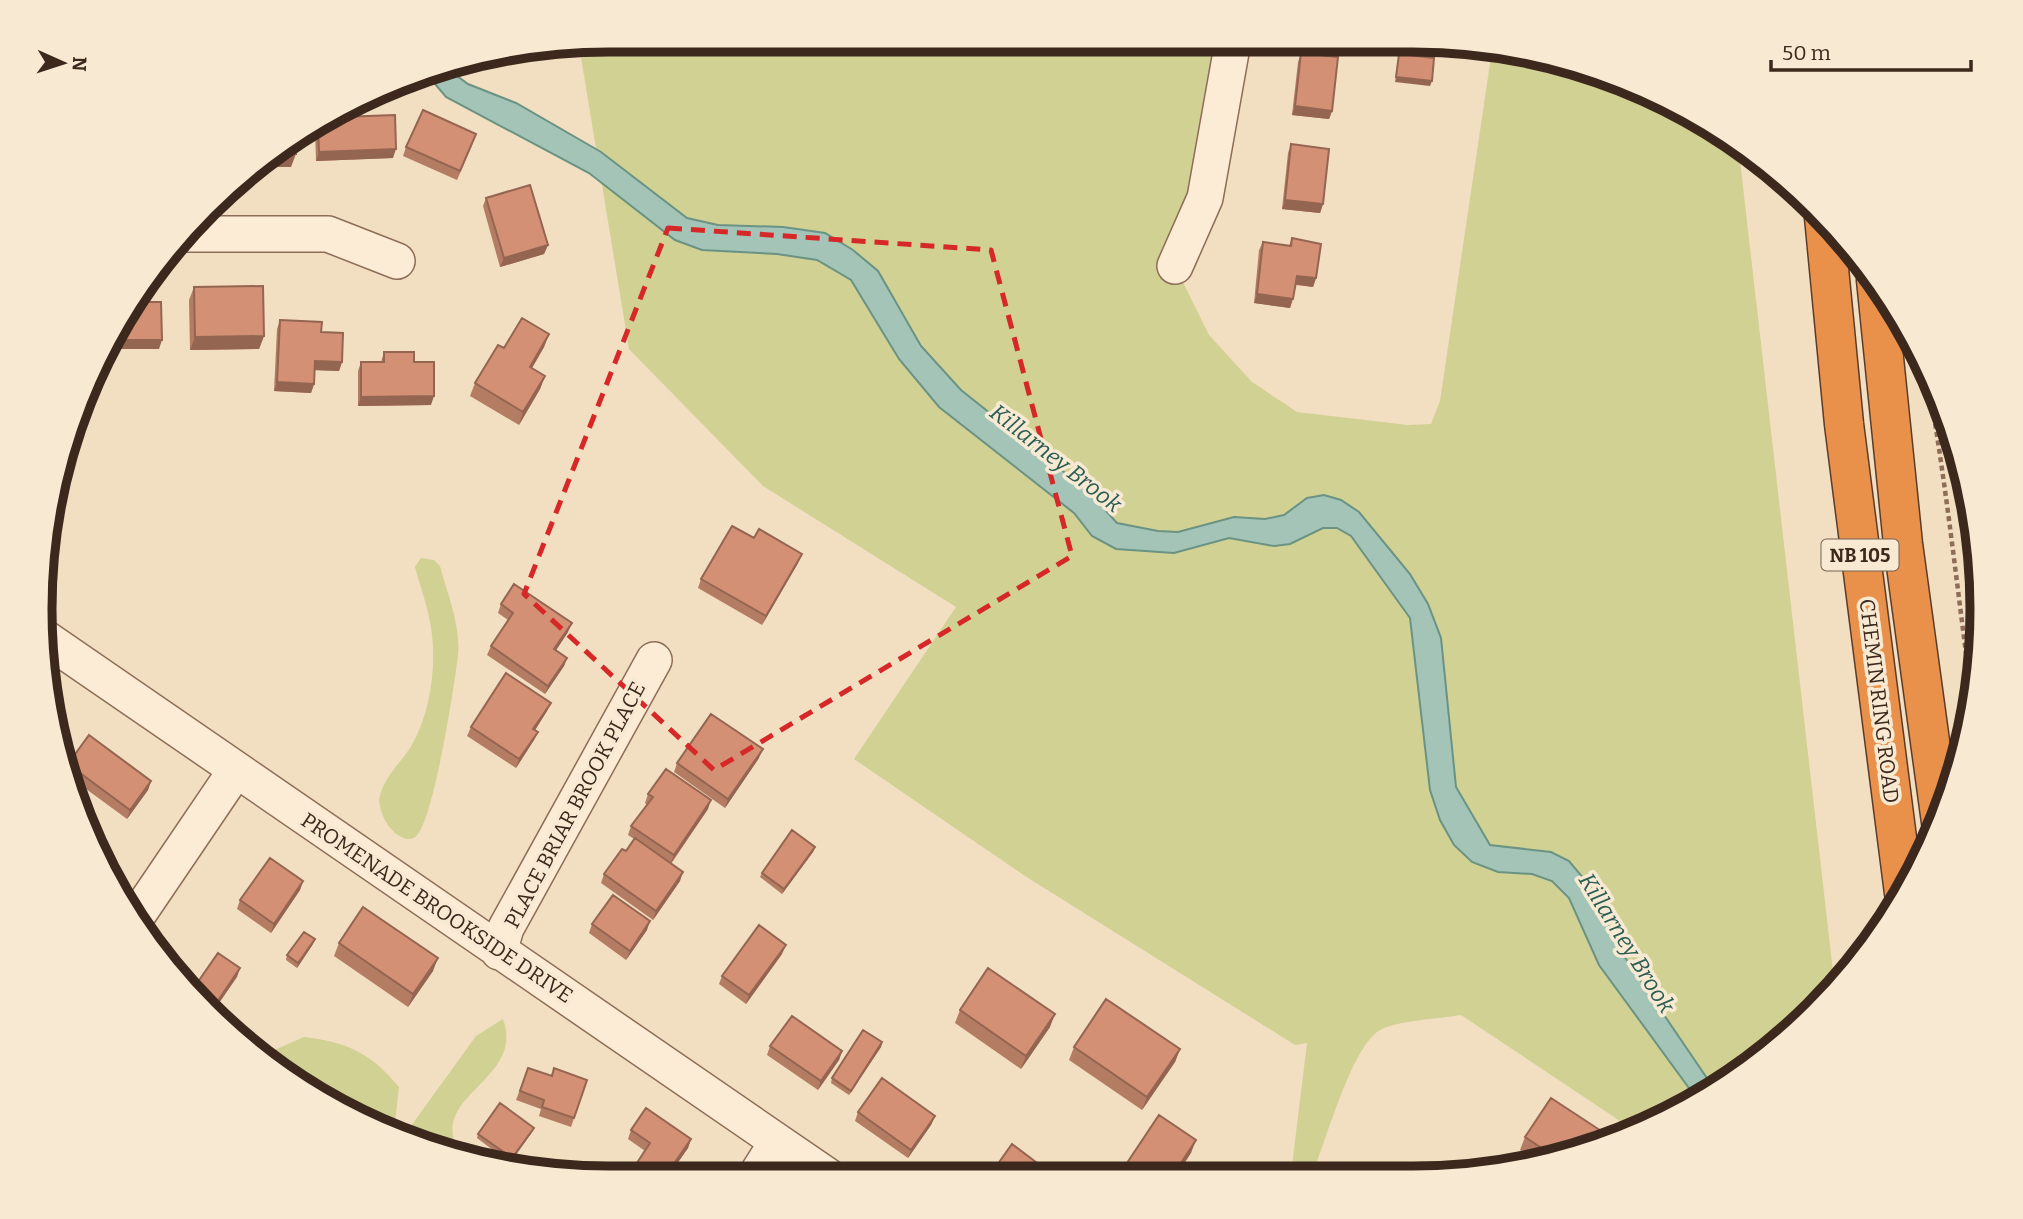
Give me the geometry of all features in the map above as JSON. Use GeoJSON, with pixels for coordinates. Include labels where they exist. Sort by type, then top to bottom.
{"type":"FeatureCollection","features":[{"type":"Feature","properties":{"kind":"highway","name":"CHEMIN RING ROAD"},"geometry":{"type":"LineString","coordinates":[[1826,236],[1844,424],[1902,877]]}},
{"type":"Feature","properties":{"kind":"highway","name":"CHEMIN RING ROAD"},"geometry":{"type":"LineString","coordinates":[[1878,302],[1902,530],[1938,798]]}},
{"type":"Feature","properties":{"kind":"street"},"geometry":{"type":"LineString","coordinates":[[1175,266],[1205,198],[1231,52]]}},
{"type":"Feature","properties":{"kind":"street"},"geometry":{"type":"LineString","coordinates":[[199,234],[328,234],[397,261]]}},
{"type":"Feature","properties":{"kind":"street","name":"PROMENADE BROOKSIDE DRIVE"},"geometry":{"type":"LineString","coordinates":[[54,644],[812,1166]]}},
{"type":"Feature","properties":{"kind":"street","name":"PLACE BRIAR BROOK PLACE"},"geometry":{"type":"LineString","coordinates":[[499,952],[506,928],[654,660]]}},
{"type":"Feature","properties":{"kind":"street"},"geometry":{"type":"LineString","coordinates":[[140,910],[236,771]]}},
{"type":"Feature","properties":{"kind":"street"},"geometry":{"type":"LineString","coordinates":[[762,1166],[777,1142]]}},
{"type":"Feature","properties":{"kind":"path"},"geometry":{"type":"LineString","coordinates":[[1934,411],[1944,465],[1949,532],[1967,665]]}},
{"type":"Feature","properties":{"kind":"highlighted area"},"geometry":{"type":"Polygon","coordinates":[[[668,228],[991,250],[1072,556],[714,770],[524,594],[668,228]]]}},
{"type":"Feature","properties":{"kind":"green space"},"geometry":{"type":"Polygon","coordinates":[[[1230,52],[1175,266],[1209,335],[1252,382],[1297,412],[1408,425],[1431,424],[1440,401],[1491,58],[1558,71],[1627,95],[1660,110],[1740,158],[1833,975],[1781,1028],[1723,1073],[1660,1109],[1625,1125],[1461,1015],[1390,1026],[1371,1038],[1360,1053],[1340,1096],[1315,1166],[1292,1166],[1307,1043],[1295,1045],[1025,876],[854,759],[956,607],[763,486],[629,349],[580,54],[1230,52]]]}},
{"type":"Feature","properties":{"kind":"green space"},"geometry":{"type":"Polygon","coordinates":[[[421,558],[434,560],[440,566],[455,621],[458,655],[442,752],[429,808],[415,837],[407,839],[395,833],[389,826],[382,814],[379,800],[389,776],[410,749],[420,729],[430,689],[432,635],[415,567],[421,558]]]}},
{"type":"Feature","properties":{"kind":"green space"},"geometry":{"type":"Polygon","coordinates":[[[503,1019],[506,1040],[501,1058],[464,1102],[455,1117],[453,1135],[457,1146],[409,1129],[476,1036],[503,1019]]]}},
{"type":"Feature","properties":{"kind":"green space"},"geometry":{"type":"Polygon","coordinates":[[[304,1037],[333,1042],[357,1051],[389,1075],[399,1087],[395,1124],[331,1092],[271,1052],[304,1037]]]}},
{"type":"Feature","properties":{"kind":"shaded area"},"geometry":{"type":"Polygon","coordinates":[[[455,74],[468,84],[516,103],[601,152],[687,218],[718,225],[783,227],[825,233],[853,250],[878,271],[921,346],[961,390],[1089,492],[1117,523],[1178,532],[1234,517],[1265,519],[1284,515],[1307,498],[1324,495],[1341,500],[1359,512],[1410,574],[1428,604],[1441,638],[1456,787],[1490,845],[1551,852],[1569,861],[1590,886],[1622,953],[1709,1081],[1692,1092],[1599,965],[1569,898],[1552,881],[1532,874],[1498,872],[1472,862],[1454,845],[1440,820],[1430,790],[1410,618],[1351,536],[1337,528],[1323,528],[1290,544],[1274,546],[1229,538],[1174,553],[1116,549],[1092,536],[1074,513],[939,407],[899,359],[851,280],[817,260],[777,254],[702,250],[675,240],[589,173],[446,97],[433,81],[455,74]]]}},
{"type":"Feature","properties":{"kind":"building"},"geometry":{"type":"Polygon","coordinates":[[[1301,53],[1338,57],[1332,111],[1295,106],[1301,53]]]}},
{"type":"Feature","properties":{"kind":"building"},"geometry":{"type":"Polygon","coordinates":[[[1399,54],[1434,58],[1432,81],[1396,77],[1399,54]]]}},
{"type":"Feature","properties":{"kind":"building"},"geometry":{"type":"Polygon","coordinates":[[[423,110],[476,134],[460,171],[406,147],[423,110]]]}},
{"type":"Feature","properties":{"kind":"building"},"geometry":{"type":"Polygon","coordinates":[[[395,115],[396,149],[319,152],[318,135],[351,117],[395,115]]]}},
{"type":"Feature","properties":{"kind":"building"},"geometry":{"type":"Polygon","coordinates":[[[1291,144],[1329,149],[1323,204],[1285,200],[1291,144]]]}},
{"type":"Feature","properties":{"kind":"building"},"geometry":{"type":"Polygon","coordinates":[[[530,185],[548,245],[504,258],[486,198],[530,185]]]}},
{"type":"Feature","properties":{"kind":"building"},"geometry":{"type":"Polygon","coordinates":[[[1292,238],[1321,244],[1316,278],[1297,276],[1293,299],[1257,294],[1263,242],[1291,246],[1292,238]]]}},
{"type":"Feature","properties":{"kind":"building"},"geometry":{"type":"Polygon","coordinates":[[[263,286],[264,336],[195,337],[194,287],[263,286]]]}},
{"type":"Feature","properties":{"kind":"building"},"geometry":{"type":"Polygon","coordinates":[[[145,302],[161,302],[162,340],[122,340],[145,302]]]}},
{"type":"Feature","properties":{"kind":"building"},"geometry":{"type":"Polygon","coordinates":[[[522,318],[549,334],[530,367],[545,376],[523,412],[475,383],[498,345],[504,348],[522,318]]]}},
{"type":"Feature","properties":{"kind":"building"},"geometry":{"type":"Polygon","coordinates":[[[280,320],[322,322],[321,332],[343,333],[342,362],[315,361],[314,384],[277,382],[280,320]]]}},
{"type":"Feature","properties":{"kind":"building"},"geometry":{"type":"Polygon","coordinates":[[[384,352],[414,352],[414,362],[434,362],[434,396],[361,397],[361,362],[384,362],[384,352]]]}},
{"type":"Feature","properties":{"kind":"building"},"geometry":{"type":"Polygon","coordinates":[[[732,526],[754,538],[759,529],[802,554],[766,616],[701,579],[732,526]]]}},
{"type":"Feature","properties":{"kind":"building"},"geometry":{"type":"Polygon","coordinates":[[[514,584],[572,623],[554,649],[567,658],[548,686],[491,646],[513,613],[501,604],[514,584]]]}},
{"type":"Feature","properties":{"kind":"building"},"geometry":{"type":"Polygon","coordinates":[[[506,673],[551,703],[533,729],[538,732],[519,759],[471,727],[506,673]]]}},
{"type":"Feature","properties":{"kind":"building"},"geometry":{"type":"Polygon","coordinates":[[[711,714],[763,749],[728,799],[677,763],[711,714]]]}},
{"type":"Feature","properties":{"kind":"building"},"geometry":{"type":"Polygon","coordinates":[[[89,735],[151,781],[130,810],[76,770],[72,758],[89,735]]]}},
{"type":"Feature","properties":{"kind":"building"},"geometry":{"type":"Polygon","coordinates":[[[666,769],[711,800],[674,855],[631,826],[653,797],[648,794],[666,769]]]}},
{"type":"Feature","properties":{"kind":"building"},"geometry":{"type":"Polygon","coordinates":[[[792,830],[815,847],[784,889],[762,873],[792,830]]]}},
{"type":"Feature","properties":{"kind":"building"},"geometry":{"type":"Polygon","coordinates":[[[635,838],[683,872],[656,911],[604,874],[622,849],[626,851],[635,838]]]}},
{"type":"Feature","properties":{"kind":"building"},"geometry":{"type":"Polygon","coordinates":[[[270,858],[303,881],[274,924],[240,900],[270,858]]]}},
{"type":"Feature","properties":{"kind":"building"},"geometry":{"type":"Polygon","coordinates":[[[613,895],[650,921],[630,951],[592,924],[613,895]]]}},
{"type":"Feature","properties":{"kind":"building"},"geometry":{"type":"Polygon","coordinates":[[[363,907],[438,958],[413,994],[339,943],[363,907]]]}},
{"type":"Feature","properties":{"kind":"building"},"geometry":{"type":"Polygon","coordinates":[[[759,925],[786,945],[749,995],[722,976],[759,925]]]}},
{"type":"Feature","properties":{"kind":"building"},"geometry":{"type":"Polygon","coordinates":[[[304,932],[315,939],[298,963],[287,955],[304,932]]]}},
{"type":"Feature","properties":{"kind":"building"},"geometry":{"type":"Polygon","coordinates":[[[218,953],[240,968],[216,1003],[197,983],[218,953]]]}},
{"type":"Feature","properties":{"kind":"building"},"geometry":{"type":"Polygon","coordinates":[[[988,968],[1055,1014],[1026,1056],[960,1010],[988,968]]]}},
{"type":"Feature","properties":{"kind":"building"},"geometry":{"type":"Polygon","coordinates":[[[1106,999],[1180,1049],[1147,1097],[1074,1047],[1106,999]]]}},
{"type":"Feature","properties":{"kind":"building"},"geometry":{"type":"Polygon","coordinates":[[[792,1016],[842,1051],[821,1081],[770,1046],[792,1016]]]}},
{"type":"Feature","properties":{"kind":"building"},"geometry":{"type":"Polygon","coordinates":[[[863,1030],[882,1042],[851,1091],[832,1078],[863,1030]]]}},
{"type":"Feature","properties":{"kind":"building"},"geometry":{"type":"Polygon","coordinates":[[[528,1068],[552,1076],[554,1068],[587,1080],[574,1118],[542,1107],[544,1100],[520,1091],[528,1068]]]}},
{"type":"Feature","properties":{"kind":"building"},"geometry":{"type":"Polygon","coordinates":[[[882,1078],[935,1116],[911,1150],[858,1112],[882,1078]]]}},
{"type":"Feature","properties":{"kind":"building"},"geometry":{"type":"Polygon","coordinates":[[[1551,1098],[1604,1133],[1546,1151],[1525,1137],[1551,1098]]]}},
{"type":"Feature","properties":{"kind":"building"},"geometry":{"type":"Polygon","coordinates":[[[500,1103],[534,1128],[512,1158],[478,1134],[500,1103]]]}},
{"type":"Feature","properties":{"kind":"building"},"geometry":{"type":"Polygon","coordinates":[[[646,1108],[691,1139],[672,1166],[635,1166],[650,1143],[631,1130],[646,1108]]]}},
{"type":"Feature","properties":{"kind":"building"},"geometry":{"type":"Polygon","coordinates":[[[1159,1115],[1196,1140],[1179,1166],[1125,1166],[1159,1115]]]}},
{"type":"Feature","properties":{"kind":"building"},"geometry":{"type":"Polygon","coordinates":[[[1012,1144],[1041,1166],[996,1166],[1012,1144]]]}},
{"type":"Feature","properties":{"kind":"water label","name":"Killarney Brook"},"geometry":{"type":"Point","coordinates":[1056,458]}},
{"type":"Feature","properties":{"kind":"water label","name":"Killarney Brook"},"geometry":{"type":"Point","coordinates":[1627,943]}}]}
